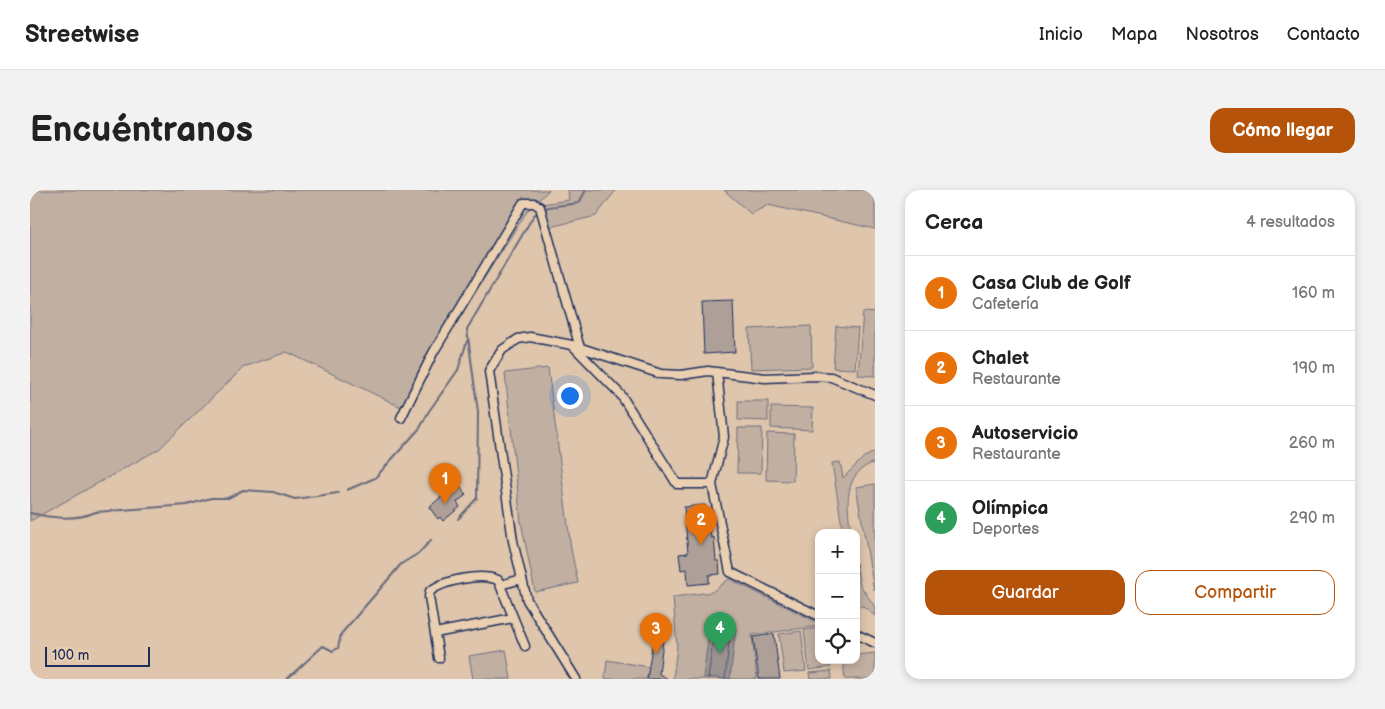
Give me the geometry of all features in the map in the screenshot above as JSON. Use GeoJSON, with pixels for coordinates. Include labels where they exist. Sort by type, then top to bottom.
{"type":"FeatureCollection","features":[{"type":"Feature","properties":{"kind":"street"},"geometry":{"type":"LineString","coordinates":[[400,418],[433,353],[523,203],[534,203],[540,207],[576,347],[621,395],[678,484],[712,484]]}},
{"type":"Feature","properties":{"kind":"street"},"geometry":{"type":"LineString","coordinates":[[576,679],[527,600],[513,541],[489,371],[502,350],[518,339],[530,338],[576,347],[662,374],[681,375],[717,372],[765,378],[814,376],[831,378],[875,395]]}},
{"type":"Feature","properties":{"kind":"street"},"geometry":{"type":"LineString","coordinates":[[717,372],[724,437],[712,484],[730,572],[815,614]]}},
{"type":"Feature","properties":{"kind":"street"},"geometry":{"type":"LineString","coordinates":[[439,658],[429,598],[430,591],[435,587],[465,579],[485,577],[498,580],[525,646]]}},
{"type":"Feature","properties":{"kind":"street"},"geometry":{"type":"LineString","coordinates":[[500,585],[522,579]]}},
{"type":"Feature","properties":{"kind":"street"},"geometry":{"type":"LineString","coordinates":[[435,633],[513,618]]}},
{"type":"Feature","properties":{"kind":"street"},"geometry":{"type":"LineString","coordinates":[[860,636],[875,643]]}},
{"type":"Feature","properties":{"kind":"shaded area"},"geometry":{"type":"Polygon","coordinates":[[[30,190],[549,190],[528,210],[401,407],[287,352],[244,367],[159,449],[30,521],[30,190]]]}},
{"type":"Feature","properties":{"kind":"shaded area"},"geometry":{"type":"Polygon","coordinates":[[[568,190],[616,190],[596,216],[550,227],[542,204],[569,200],[568,190]]]}},
{"type":"Feature","properties":{"kind":"shaded area"},"geometry":{"type":"Polygon","coordinates":[[[724,190],[875,190],[875,229],[768,205],[751,214],[724,190]]]}},
{"type":"Feature","properties":{"kind":"shaded area"},"geometry":{"type":"Polygon","coordinates":[[[863,312],[875,313],[875,376],[858,375],[863,312]]]}},
{"type":"Feature","properties":{"kind":"shaded area"},"geometry":{"type":"Polygon","coordinates":[[[811,326],[812,367],[751,369],[749,329],[811,326]]]}},
{"type":"Feature","properties":{"kind":"shaded area"},"geometry":{"type":"Polygon","coordinates":[[[836,326],[858,328],[855,369],[833,368],[836,326]]]}},
{"type":"Feature","properties":{"kind":"shaded area"},"geometry":{"type":"Polygon","coordinates":[[[548,368],[571,549],[578,583],[535,592],[521,522],[505,373],[548,368]]]}},
{"type":"Feature","properties":{"kind":"shaded area"},"geometry":{"type":"Polygon","coordinates":[[[738,401],[768,401],[768,421],[738,420],[738,401]]]}},
{"type":"Feature","properties":{"kind":"shaded area"},"geometry":{"type":"Polygon","coordinates":[[[771,407],[813,408],[812,430],[771,428],[771,407]]]}},
{"type":"Feature","properties":{"kind":"shaded area"},"geometry":{"type":"Polygon","coordinates":[[[738,428],[762,428],[761,473],[737,473],[738,428]]]}},
{"type":"Feature","properties":{"kind":"shaded area"},"geometry":{"type":"Polygon","coordinates":[[[767,433],[794,434],[793,481],[766,480],[767,433]]]}},
{"type":"Feature","properties":{"kind":"shaded area"},"geometry":{"type":"Polygon","coordinates":[[[875,452],[875,462],[864,467],[852,482],[848,502],[850,529],[842,529],[832,463],[840,462],[843,478],[864,457],[875,452]]]}},
{"type":"Feature","properties":{"kind":"shaded area"},"geometry":{"type":"Polygon","coordinates":[[[875,484],[875,590],[874,590],[856,487],[875,484]]]}},
{"type":"Feature","properties":{"kind":"shaded area"},"geometry":{"type":"Polygon","coordinates":[[[729,579],[815,621],[815,627],[752,635],[757,679],[673,679],[677,647],[673,597],[712,592],[729,579]]]}},
{"type":"Feature","properties":{"kind":"shaded area"},"geometry":{"type":"Polygon","coordinates":[[[860,585],[875,607],[875,616],[863,606],[860,606],[860,585]]]}},
{"type":"Feature","properties":{"kind":"shaded area"},"geometry":{"type":"Polygon","coordinates":[[[815,629],[815,664],[831,664],[831,667],[809,670],[804,630],[815,629]]]}},
{"type":"Feature","properties":{"kind":"shaded area"},"geometry":{"type":"Polygon","coordinates":[[[801,631],[806,671],[784,673],[779,634],[801,631]]]}},
{"type":"Feature","properties":{"kind":"shaded area"},"geometry":{"type":"Polygon","coordinates":[[[506,650],[511,679],[473,679],[469,656],[506,650]]]}},
{"type":"Feature","properties":{"kind":"shaded area"},"geometry":{"type":"Polygon","coordinates":[[[875,653],[875,679],[845,679],[843,664],[860,664],[860,655],[875,653]]]}},
{"type":"Feature","properties":{"kind":"shaded area"},"geometry":{"type":"Polygon","coordinates":[[[607,660],[649,667],[647,679],[605,679],[607,660]]]}},
{"type":"Feature","properties":{"kind":"shaded area"},"geometry":{"type":"Polygon","coordinates":[[[831,671],[832,679],[810,679],[809,673],[831,671]]]}},
{"type":"Feature","properties":{"kind":"water"},"geometry":{"type":"Polygon","coordinates":[[[710,625],[736,628],[730,679],[703,677],[710,625]]]}},
{"type":"Feature","properties":{"kind":"building"},"geometry":{"type":"Polygon","coordinates":[[[733,301],[735,352],[704,354],[702,302],[733,301]]]}},
{"type":"Feature","properties":{"kind":"building"},"geometry":{"type":"Polygon","coordinates":[[[461,487],[466,495],[457,502],[460,507],[443,521],[440,517],[438,519],[429,507],[449,491],[451,494],[461,487]]]}},
{"type":"Feature","properties":{"kind":"building"},"geometry":{"type":"Polygon","coordinates":[[[705,505],[707,528],[710,528],[711,538],[714,537],[716,561],[719,561],[720,574],[709,575],[709,583],[688,585],[687,569],[681,570],[679,554],[688,553],[684,507],[705,505]]]}},
{"type":"Feature","properties":{"kind":"building"},"geometry":{"type":"Polygon","coordinates":[[[774,634],[780,679],[759,679],[753,637],[774,634]]]}},
{"type":"Feature","properties":{"kind":"building"},"geometry":{"type":"Polygon","coordinates":[[[653,640],[663,641],[659,674],[668,679],[647,679],[653,640]]]}},
{"type":"Feature","properties":{"kind":"waterway"},"geometry":{"type":"LineString","coordinates":[[542,211],[548,207],[579,203],[586,190]]}},
{"type":"Feature","properties":{"kind":"waterway"},"geometry":{"type":"LineString","coordinates":[[458,519],[477,498],[478,412],[467,329],[534,215],[538,213]]}},
{"type":"Feature","properties":{"kind":"waterway"},"geometry":{"type":"LineString","coordinates":[[347,490],[375,478],[420,428],[429,411],[458,370],[467,341]]}},
{"type":"Feature","properties":{"kind":"waterway"},"geometry":{"type":"LineString","coordinates":[[30,513],[72,518],[96,512],[187,505],[211,498],[228,498],[243,490],[273,492],[295,499],[338,493]]}},
{"type":"Feature","properties":{"kind":"waterway"},"geometry":{"type":"LineString","coordinates":[[287,679],[323,646],[333,651],[338,648],[341,634],[401,564],[419,553],[431,540]]}},
{"type":"Feature","properties":{"kind":"place","name":"Casa Club de Golf"},"geometry":{"type":"Point","coordinates":[445,504]}},
{"type":"Feature","properties":{"kind":"place","name":"Chalet"},"geometry":{"type":"Point","coordinates":[701,545]}},
{"type":"Feature","properties":{"kind":"place","name":"Olímpica"},"geometry":{"type":"Point","coordinates":[720,653]}},
{"type":"Feature","properties":{"kind":"place","name":"Autoservicio"},"geometry":{"type":"Point","coordinates":[656,654]}}]}
